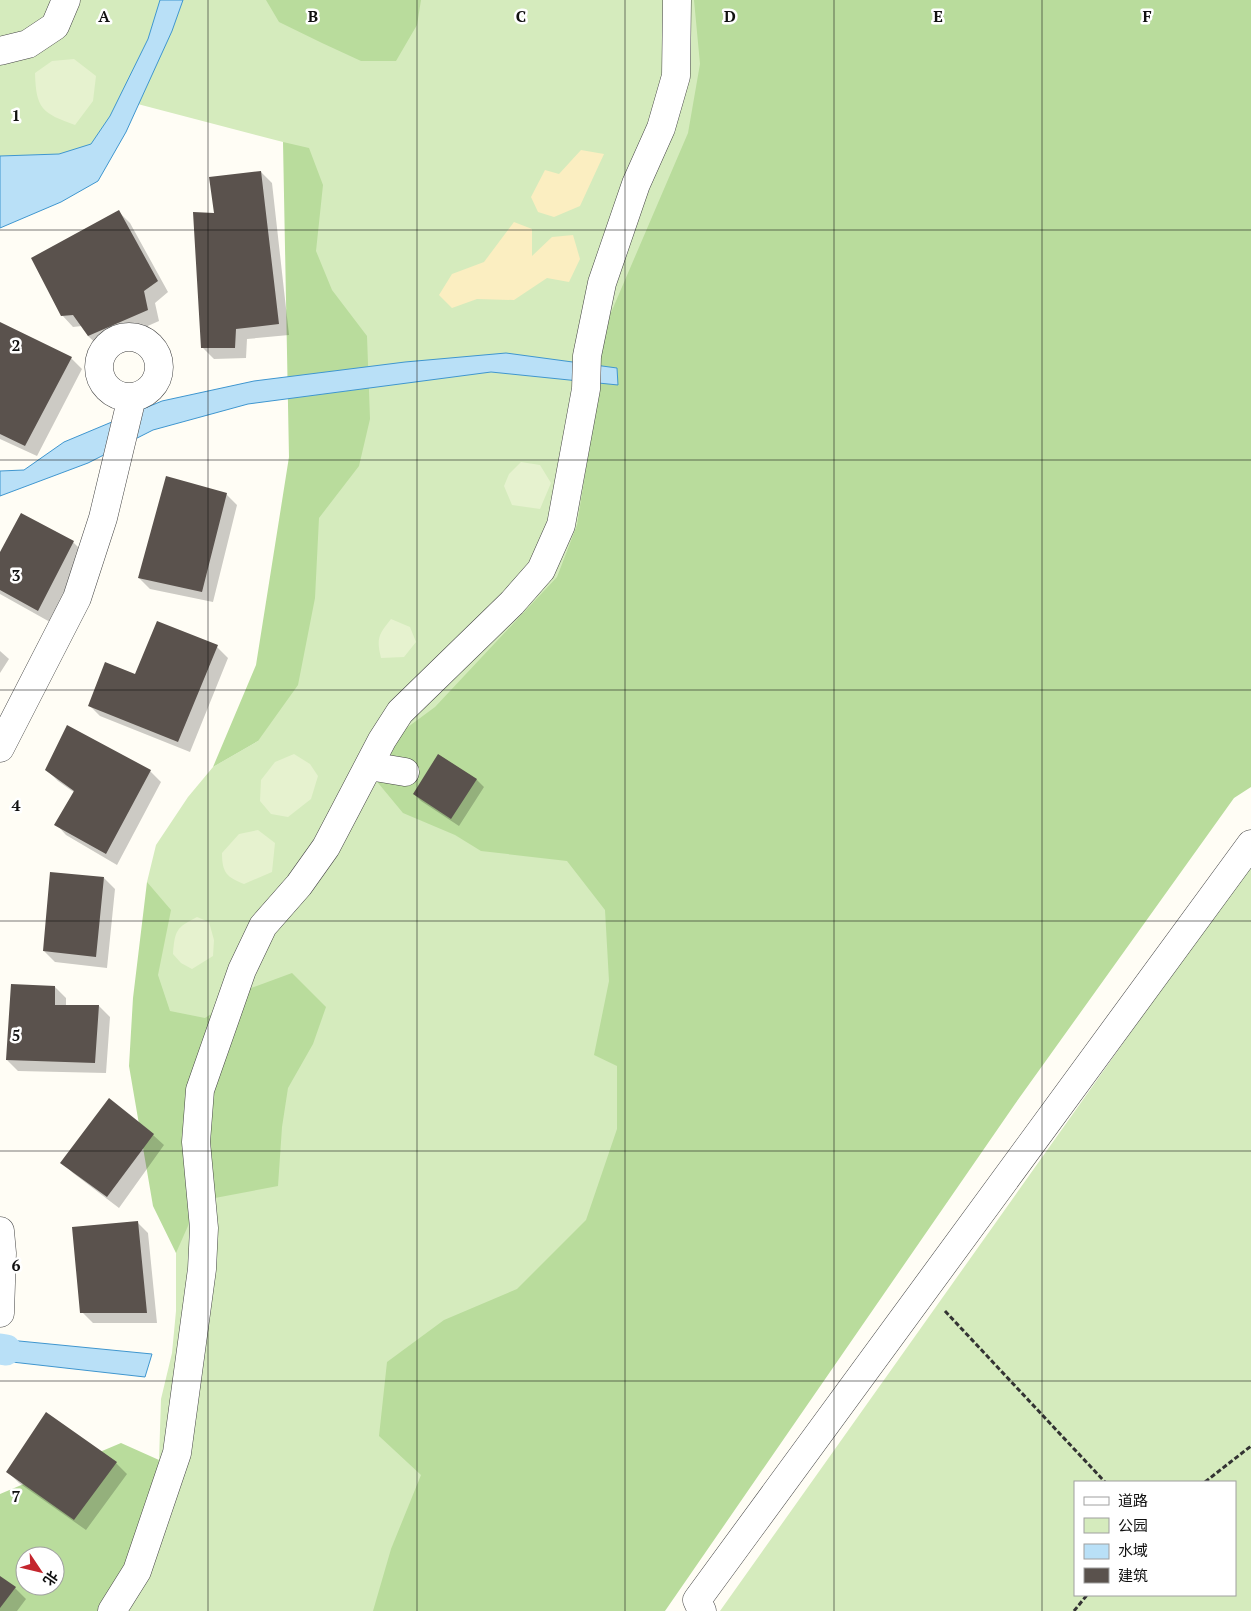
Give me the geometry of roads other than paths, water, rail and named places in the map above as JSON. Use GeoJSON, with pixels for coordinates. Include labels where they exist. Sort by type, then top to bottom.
{"type":"FeatureCollection","features":[{"type":"Feature","properties":{"kind":"street"},"geometry":{"type":"LineString","coordinates":[[0,51],[28,44],[55,26],[66,0]]}},
{"type":"Feature","properties":{"kind":"street"},"geometry":{"type":"LineString","coordinates":[[112,1611],[137,1571],[176,1453],[202,1269],[204,1228],[196,1142],[200,1090],[242,970],[263,926],[299,885],[326,847],[382,740],[400,712],[512,603],[541,570],[561,525],[586,390],[587,356],[602,283],[636,184],[661,128],[676,76],[677,0]]}},
{"type":"Feature","properties":{"kind":"street"},"geometry":{"type":"LineString","coordinates":[[0,748],[77,598],[103,518],[132,397]]}},
{"type":"Feature","properties":{"kind":"street"},"geometry":{"type":"LineString","coordinates":[[369,766],[405,772]]}},
{"type":"Feature","properties":{"kind":"street"},"geometry":{"type":"LineString","coordinates":[[702,1611],[697,1600],[1251,844]]}},
{"type":"Feature","properties":{"kind":"street"},"geometry":{"type":"LineString","coordinates":[[0,1231],[2,1253],[0,1313]]}},
{"type":"Feature","properties":{"kind":"water"},"geometry":{"type":"Polygon","coordinates":[[[160,0],[183,0],[172,31],[126,132],[98,181],[61,202],[0,228],[0,156],[59,154],[91,144],[110,116],[148,39],[160,0]]]}},
{"type":"Feature","properties":{"kind":"water"},"geometry":{"type":"Polygon","coordinates":[[[506,353],[617,368],[618,385],[491,372],[248,404],[153,430],[88,463],[0,496],[0,471],[24,470],[64,442],[162,401],[254,381],[405,362],[506,353]]]}},
{"type":"Feature","properties":{"kind":"water"},"geometry":{"type":"Polygon","coordinates":[[[9,1340],[152,1354],[145,1377],[3,1361],[9,1340]]]}},
{"type":"Feature","properties":{"kind":"waterway"},"geometry":{"type":"LineString","coordinates":[[0,1349],[6,1350]]}}]}
